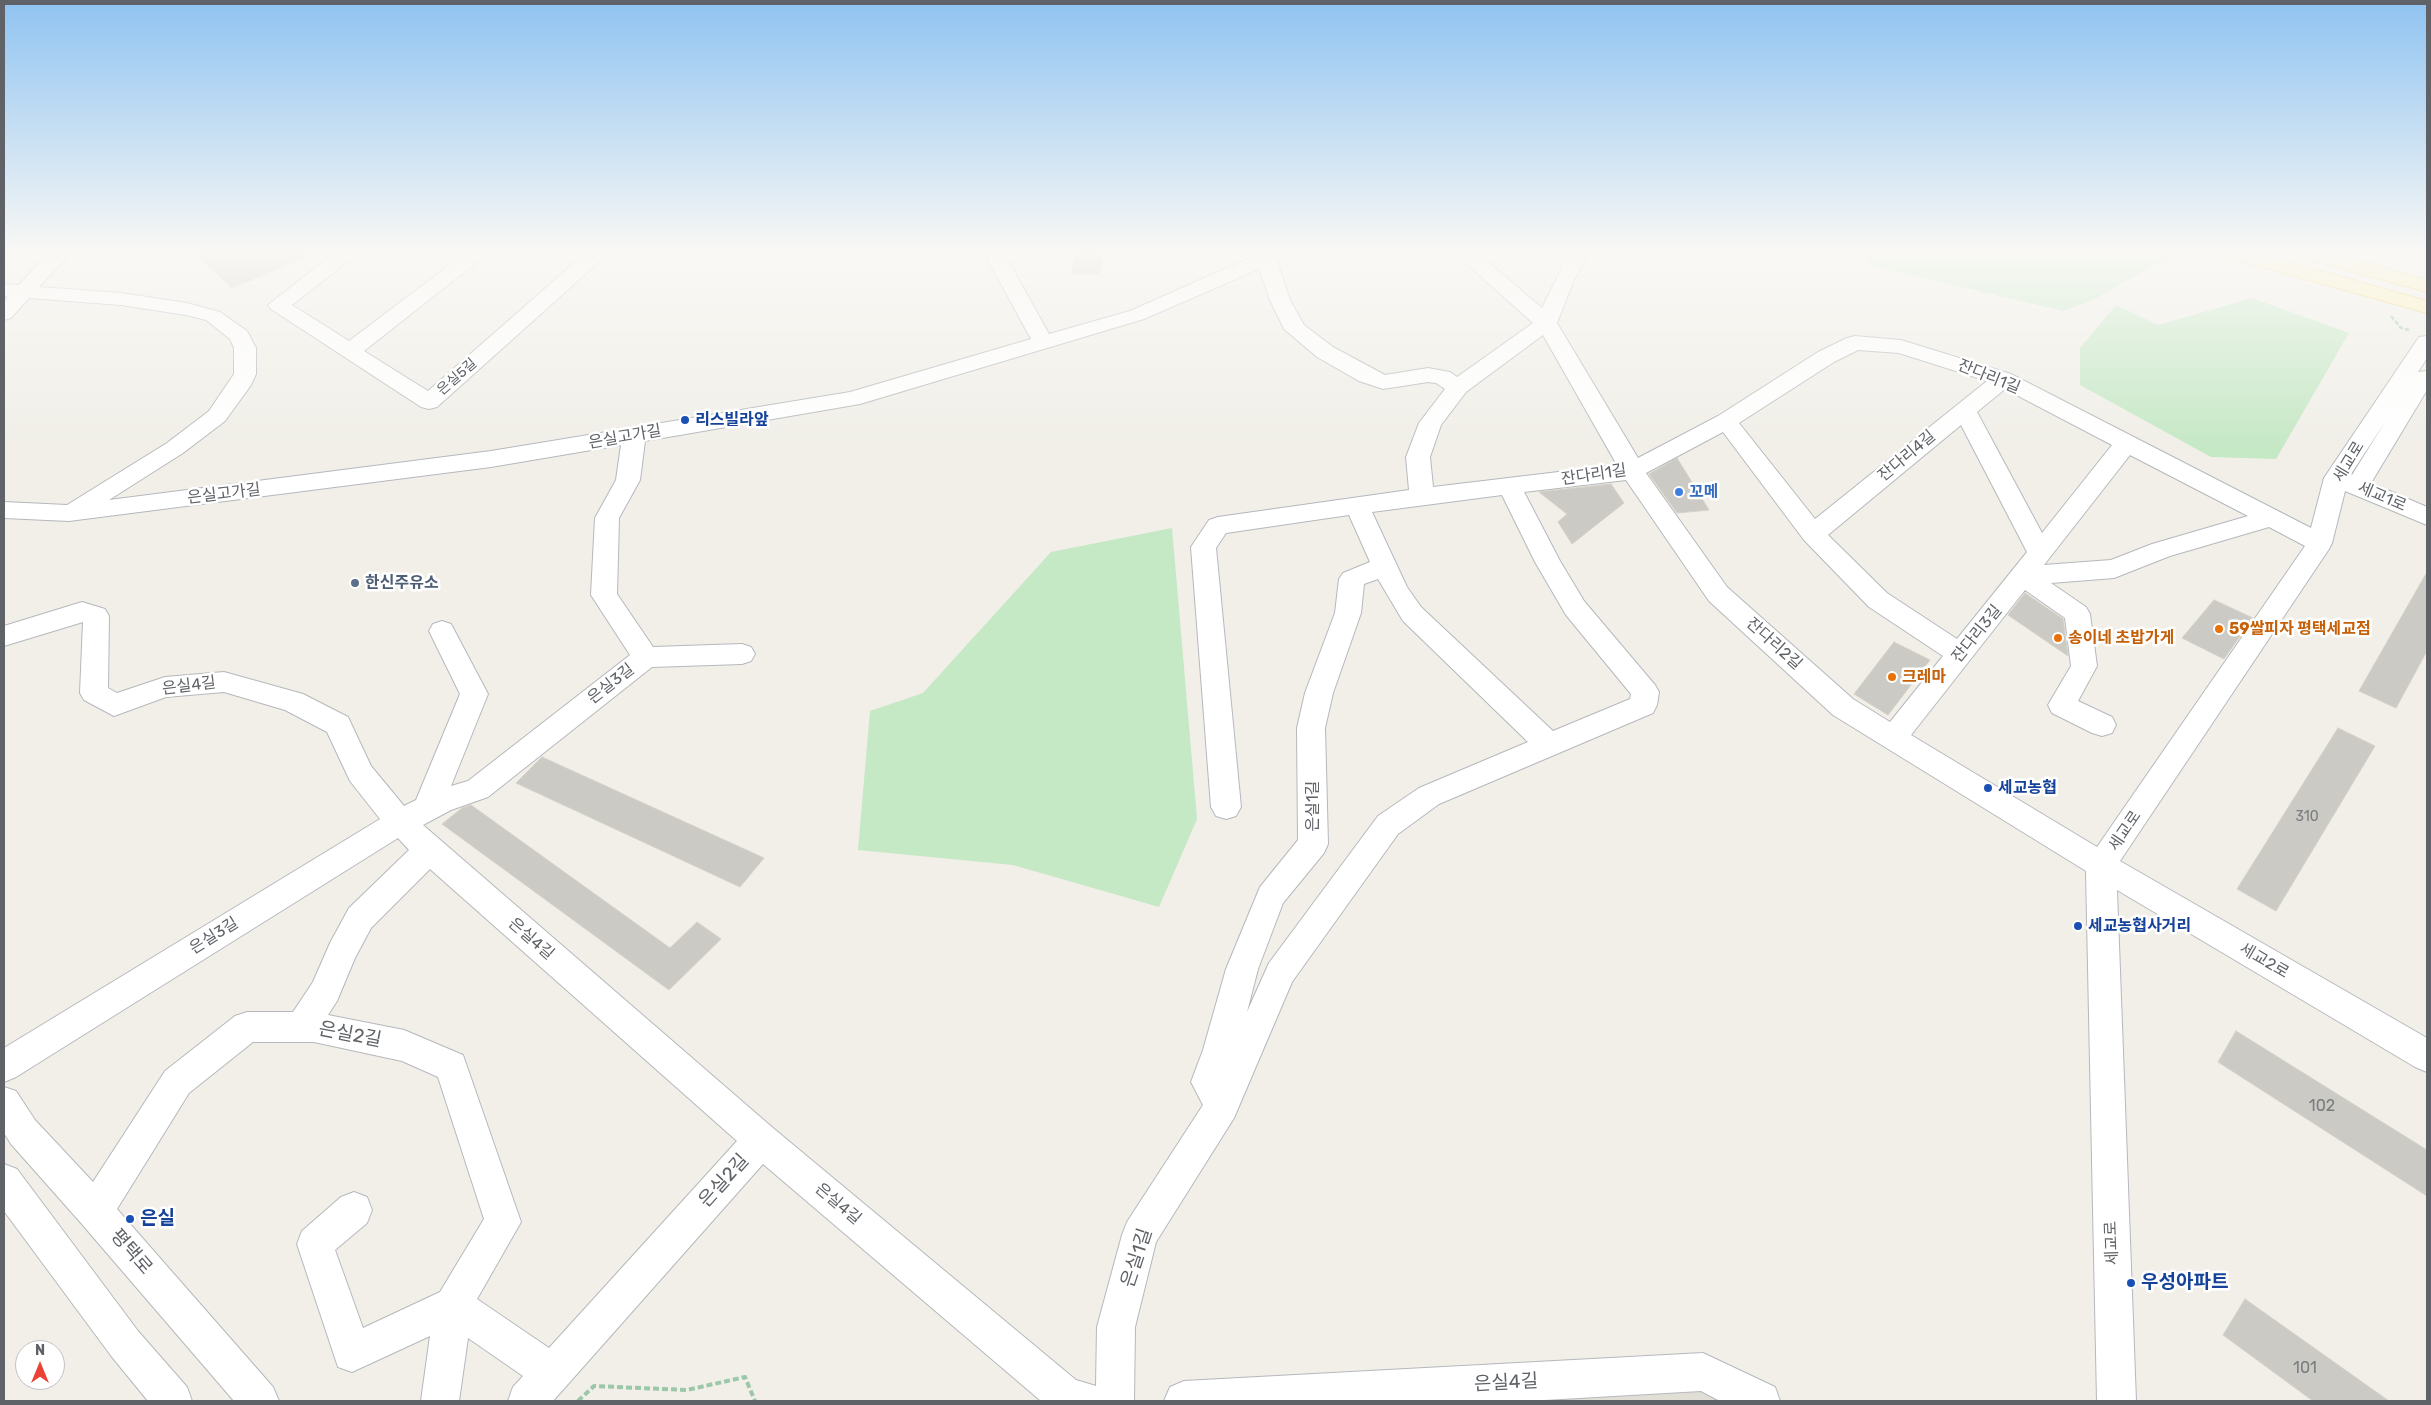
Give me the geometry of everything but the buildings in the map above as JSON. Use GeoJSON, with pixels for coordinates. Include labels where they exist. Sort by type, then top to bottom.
{"type":"FeatureCollection","features":[{"type":"Feature","properties":{"kind":"street"},"geometry":{"type":"LineString","coordinates":[[4,323],[17,317]]}},
{"type":"Feature","properties":{"kind":"street"},"geometry":{"type":"LineString","coordinates":[[69,513],[175,448],[217,416],[240,385],[245,374],[247,362],[246,348],[240,336],[214,317]]}},
{"type":"Feature","properties":{"kind":"street","name":"은실5길"},"geometry":{"type":"LineString","coordinates":[[296,317],[428,402],[527,317]]}},
{"type":"Feature","properties":{"kind":"street"},"geometry":{"type":"LineString","coordinates":[[350,351],[396,317]]}},
{"type":"Feature","properties":{"kind":"street"},"geometry":{"type":"LineString","coordinates":[[1029,317],[1043,342]]}},
{"type":"Feature","properties":{"kind":"street","name":"은실고가길"},"geometry":{"type":"LineString","coordinates":[[4,510],[69,513],[491,459],[634,436],[852,398],[1132,317]]}},
{"type":"Feature","properties":{"kind":"street"},"geometry":{"type":"LineString","coordinates":[[1289,317],[1295,329],[1325,352],[1367,376],[1383,382],[1406,380],[1428,375],[1442,377],[1458,387]]}},
{"type":"Feature","properties":{"kind":"street","name":"잔다리2길"},"geometry":{"type":"LineString","coordinates":[[1538,317],[1546,323],[1658,512],[1718,594],[1843,707],[2101,866]]}},
{"type":"Feature","properties":{"kind":"street"},"geometry":{"type":"LineString","coordinates":[[1226,807],[1203,547],[1218,526],[1422,496],[1418,457],[1430,423],[1458,387],[1546,323],[1549,317]]}},
{"type":"Feature","properties":{"kind":"street","name":"세교로"},"geometry":{"type":"LineString","coordinates":[[2116,1401],[2101,866],[2320,543],[2350,478],[2427,342]]}},
{"type":"Feature","properties":{"kind":"street","name":"잔다리1길"},"geometry":{"type":"LineString","coordinates":[[1422,496],[1510,488],[1632,471],[1726,420],[1826,358],[1855,343],[1901,347],[2003,379],[2320,543]]}},
{"type":"Feature","properties":{"kind":"street"},"geometry":{"type":"LineString","coordinates":[[2350,478],[2427,373]]}},
{"type":"Feature","properties":{"kind":"street","name":"잔다리4길"},"geometry":{"type":"LineString","coordinates":[[1813,534],[2003,379]]}},
{"type":"Feature","properties":{"kind":"street"},"geometry":{"type":"LineString","coordinates":[[1964,409],[2040,553]]}},
{"type":"Feature","properties":{"kind":"street"},"geometry":{"type":"LineString","coordinates":[[1726,420],[1813,534],[1878,600],[1960,654]]}},
{"type":"Feature","properties":{"kind":"street","name":"은실3길"},"geometry":{"type":"LineString","coordinates":[[4,1066],[413,816],[478,789],[646,657],[604,595],[607,518],[628,480],[634,436]]}},
{"type":"Feature","properties":{"kind":"street","name":"잔다리3길"},"geometry":{"type":"LineString","coordinates":[[1893,738],[2126,444]]}},
{"type":"Feature","properties":{"kind":"street","name":"세교1로"},"geometry":{"type":"LineString","coordinates":[[2350,478],[2427,506]]}},
{"type":"Feature","properties":{"kind":"street","name":"세교1로"},"geometry":{"type":"LineString","coordinates":[[2350,478],[2427,516]]}},
{"type":"Feature","properties":{"kind":"street"},"geometry":{"type":"LineString","coordinates":[[1357,506],[1396,591],[1412,614],[1544,747],[1644,705],[1645,692],[1575,608],[1548,562],[1510,488]]}},
{"type":"Feature","properties":{"kind":"street"},"geometry":{"type":"LineString","coordinates":[[2023,576],[2114,569],[2161,550],[2271,518]]}},
{"type":"Feature","properties":{"kind":"street","name":"은실1길"},"geometry":{"type":"LineString","coordinates":[[1222,1106],[1208,1082],[1220,1050],[1242,969],[1271,896],[1313,844],[1311,728],[1319,693],[1348,613],[1352,579],[1386,566]]}},
{"type":"Feature","properties":{"kind":"street"},"geometry":{"type":"LineString","coordinates":[[2023,576],[2077,614],[2084,666],[2062,705],[2102,725]]}},
{"type":"Feature","properties":{"kind":"street","name":"은실4길"},"geometry":{"type":"LineString","coordinates":[[4,636],[82,612],[96,616],[94,693],[114,705],[165,687],[224,682],[293,702],[338,725],[360,773],[413,816],[429,850],[761,1140],[1068,1399],[1085,1401]]}},
{"type":"Feature","properties":{"kind":"street"},"geometry":{"type":"LineString","coordinates":[[413,816],[474,694],[442,631]]}},
{"type":"Feature","properties":{"kind":"street"},"geometry":{"type":"LineString","coordinates":[[646,657],[742,654]]}},
{"type":"Feature","properties":{"kind":"street","name":"은실1길"},"geometry":{"type":"LineString","coordinates":[[1115,1401],[1116,1327],[1140,1234],[1222,1106],[1280,973],[1388,825],[1429,796],[1544,747]]}},
{"type":"Feature","properties":{"kind":"street"},"geometry":{"type":"LineString","coordinates":[[301,1027],[326,991],[341,953],[360,918],[429,850]]}},
{"type":"Feature","properties":{"kind":"street","name":"세교2로"},"geometry":{"type":"LineString","coordinates":[[2101,866],[2427,1056]]}},
{"type":"Feature","properties":{"kind":"street","name":"은실2길"},"geometry":{"type":"LineString","coordinates":[[94,1210],[111,1188],[177,1082],[247,1027],[314,1027],[404,1046],[451,1066],[503,1222],[459,1296]]}},
{"type":"Feature","properties":{"kind":"street","name":"평택로"},"geometry":{"type":"LineString","coordinates":[[10,1127],[94,1210],[259,1401]]}},
{"type":"Feature","properties":{"kind":"street","name":"은실2길"},"geometry":{"type":"LineString","coordinates":[[527,1401],[761,1140]]}},
{"type":"Feature","properties":{"kind":"street"},"geometry":{"type":"LineString","coordinates":[[4,1182],[96,1305],[173,1401]]}},
{"type":"Feature","properties":{"kind":"street"},"geometry":{"type":"LineString","coordinates":[[354,1210],[315,1244],[352,1353],[459,1296]]}},
{"type":"Feature","properties":{"kind":"street"},"geometry":{"type":"LineString","coordinates":[[459,1296],[551,1372]]}},
{"type":"Feature","properties":{"kind":"street"},"geometry":{"type":"LineString","coordinates":[[440,1401],[459,1296]]}},
{"type":"Feature","properties":{"kind":"street","name":"은실4길"},"geometry":{"type":"LineString","coordinates":[[1184,1401],[1703,1372],[1761,1401]]}},
{"type":"Feature","properties":{"kind":"path"},"geometry":{"type":"LineString","coordinates":[[578,1401],[594,1386],[687,1390],[745,1376],[755,1401]]}},
{"type":"Feature","properties":{"kind":"shaded area"},"geometry":{"type":"Polygon","coordinates":[[[1707,1390],[1731,1401],[1474,1401],[1707,1390]]]}},
{"type":"Feature","properties":{"kind":"green space"},"geometry":{"type":"Polygon","coordinates":[[[2106,317],[2140,317],[2158,325],[2187,317],[2303,317],[2349,333],[2276,459],[2211,457],[2080,385],[2080,348],[2106,317]]]}},
{"type":"Feature","properties":{"kind":"green space"},"geometry":{"type":"Polygon","coordinates":[[[1172,528],[1197,819],[1159,907],[1013,865],[858,850],[870,711],[923,693],[1051,552],[1172,528]]]}},
{"type":"Feature","properties":{"kind":"place","name":"리스빌라앞"},"geometry":{"type":"Point","coordinates":[685,420]}},
{"type":"Feature","properties":{"kind":"place","name":"꼬메"},"geometry":{"type":"Point","coordinates":[1679,492]}},
{"type":"Feature","properties":{"kind":"place","name":"한신주유소"},"geometry":{"type":"Point","coordinates":[355,583]}},
{"type":"Feature","properties":{"kind":"place","name":"59쌀피자 평택세교점"},"geometry":{"type":"Point","coordinates":[2219,629]}},
{"type":"Feature","properties":{"kind":"place","name":"송이네 초밥가게"},"geometry":{"type":"Point","coordinates":[2058,638]}},
{"type":"Feature","properties":{"kind":"place","name":"크레마"},"geometry":{"type":"Point","coordinates":[1892,677]}},
{"type":"Feature","properties":{"kind":"place","name":"세교농협"},"geometry":{"type":"Point","coordinates":[1988,788]}},
{"type":"Feature","properties":{"kind":"place","name":"세교농협사거리"},"geometry":{"type":"Point","coordinates":[2078,926]}},
{"type":"Feature","properties":{"kind":"place","name":"은실"},"geometry":{"type":"Point","coordinates":[130,1219]}},
{"type":"Feature","properties":{"kind":"place","name":"우성아파트"},"geometry":{"type":"Point","coordinates":[2131,1283]}}]}
